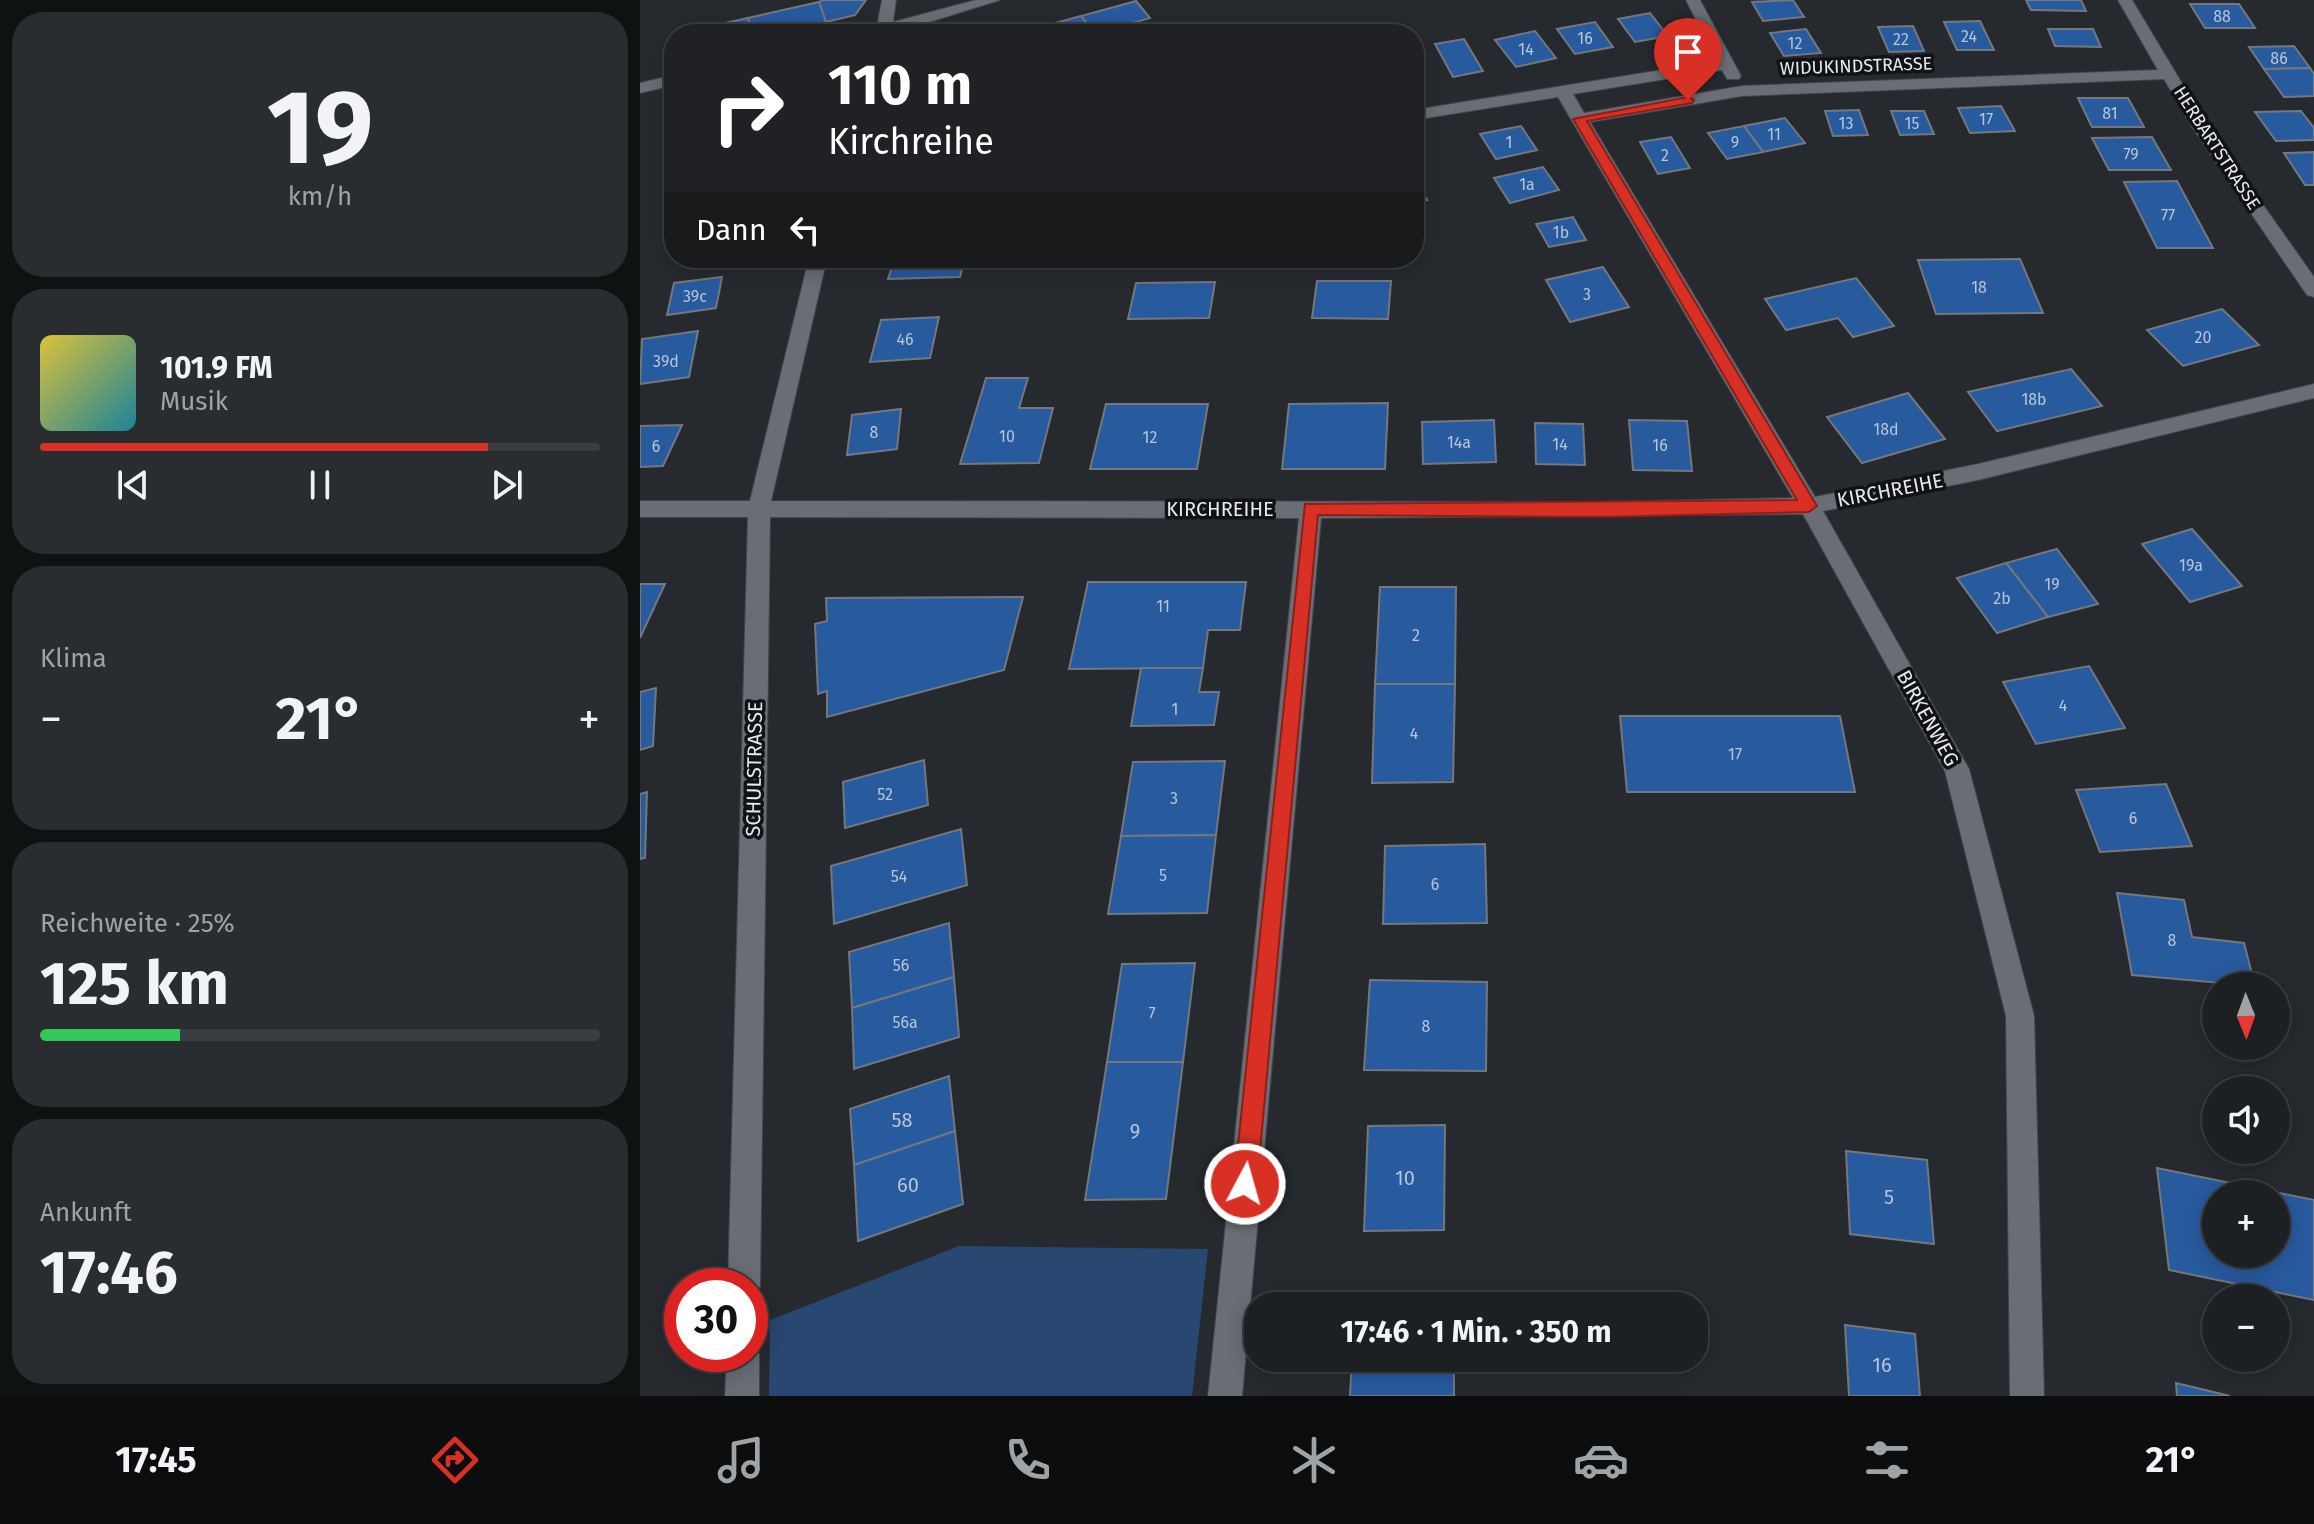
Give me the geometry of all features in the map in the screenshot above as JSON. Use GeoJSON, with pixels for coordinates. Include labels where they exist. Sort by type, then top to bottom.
{"type":"FeatureCollection","features":[{"type":"Feature","properties":{"kind":"street"},"geometry":{"type":"LineString","coordinates":[[885,24],[889,0]]}},
{"type":"Feature","properties":{"kind":"street"},"geometry":{"type":"LineString","coordinates":[[909,24],[993,0]]}},
{"type":"Feature","properties":{"kind":"street"},"geometry":{"type":"LineString","coordinates":[[1693,0],[1742,91]]}},
{"type":"Feature","properties":{"kind":"street","name":"HERBARTSTRASSE"},"geometry":{"type":"LineString","coordinates":[[2125,0],[2200,127],[2314,291]]}},
{"type":"Feature","properties":{"kind":"street"},"geometry":{"type":"LineString","coordinates":[[1424,113],[1727,64]]}},
{"type":"Feature","properties":{"kind":"street","name":"WIDUKINDSTRASSE"},"geometry":{"type":"LineString","coordinates":[[1579,119],[1742,91],[2169,74]]}},
{"type":"Feature","properties":{"kind":"street"},"geometry":{"type":"LineString","coordinates":[[640,88],[664,82]]}},
{"type":"Feature","properties":{"kind":"street"},"geometry":{"type":"LineString","coordinates":[[1563,91],[1579,119]]}},
{"type":"Feature","properties":{"kind":"street","name":"BIRKENWEG"},"geometry":{"type":"LineString","coordinates":[[1579,119],[1809,506],[1957,769],[2020,1016],[2027,1396]]}},
{"type":"Feature","properties":{"kind":"street","name":"SCHULSTRASSE"},"geometry":{"type":"LineString","coordinates":[[744,1268],[759,508],[816,268]]}},
{"type":"Feature","properties":{"kind":"street","name":"KIRCHREIHE"},"geometry":{"type":"LineString","coordinates":[[640,509],[1603,510],[1809,506],[1978,472],[2314,391]]}},
{"type":"Feature","properties":{"kind":"street"},"geometry":{"type":"LineString","coordinates":[[1225,1396],[1311,508]]}},
{"type":"Feature","properties":{"kind":"street"},"geometry":{"type":"LineString","coordinates":[[742,1396],[743,1372]]}},
{"type":"Feature","properties":{"kind":"shaded area"},"geometry":{"type":"Polygon","coordinates":[[[959,1246],[1208,1249],[1192,1396],[769,1396],[770,1320],[959,1246]]]}},
{"type":"Feature","properties":{"kind":"building"},"geometry":{"type":"Polygon","coordinates":[[[866,0],[855,15],[826,22],[819,2],[866,0]]]}},
{"type":"Feature","properties":{"kind":"building"},"geometry":{"type":"Polygon","coordinates":[[[1793,0],[1804,17],[1763,21],[1752,2],[1793,0]]]}},
{"type":"Feature","properties":{"kind":"building"},"geometry":{"type":"Polygon","coordinates":[[[2026,0],[2081,0],[2086,11],[2031,10],[2026,0]]]}},
{"type":"Feature","properties":{"kind":"building"},"geometry":{"type":"Polygon","coordinates":[[[1136,1],[1150,18],[1129,24],[1087,24],[1081,16],[1136,1]]]}},
{"type":"Feature","properties":{"kind":"building"},"geometry":{"type":"Polygon","coordinates":[[[819,2],[826,22],[750,24],[748,18],[819,2]]]}},
{"type":"Feature","properties":{"kind":"building"},"geometry":{"type":"Polygon","coordinates":[[[2190,4],[2239,4],[2255,28],[2205,28],[2190,4]]]}},
{"type":"Feature","properties":{"kind":"building"},"geometry":{"type":"Polygon","coordinates":[[[1650,13],[1668,36],[1635,42],[1618,19],[1650,13]]]}},
{"type":"Feature","properties":{"kind":"building"},"geometry":{"type":"Polygon","coordinates":[[[1081,16],[1087,24],[1052,24],[1081,16]]]}},
{"type":"Feature","properties":{"kind":"building"},"geometry":{"type":"Polygon","coordinates":[[[748,18],[750,24],[721,24],[748,18]]]}},
{"type":"Feature","properties":{"kind":"building"},"geometry":{"type":"Polygon","coordinates":[[[1980,21],[1994,50],[1957,50],[1944,22],[1980,21]]]}},
{"type":"Feature","properties":{"kind":"building"},"geometry":{"type":"Polygon","coordinates":[[[1595,22],[1613,47],[1575,54],[1557,29],[1595,22]]]}},
{"type":"Feature","properties":{"kind":"building"},"geometry":{"type":"Polygon","coordinates":[[[1913,26],[1924,51],[1889,52],[1878,27],[1913,26]]]}},
{"type":"Feature","properties":{"kind":"building"},"geometry":{"type":"Polygon","coordinates":[[[1806,29],[1821,53],[1784,56],[1770,33],[1806,29]]]}},
{"type":"Feature","properties":{"kind":"building"},"geometry":{"type":"Polygon","coordinates":[[[2048,29],[2093,29],[2101,47],[2055,46],[2048,29]]]}},
{"type":"Feature","properties":{"kind":"building"},"geometry":{"type":"Polygon","coordinates":[[[1535,31],[1556,58],[1516,67],[1495,40],[1535,31]]]}},
{"type":"Feature","properties":{"kind":"building"},"geometry":{"type":"Polygon","coordinates":[[[1464,39],[1483,71],[1453,77],[1435,44],[1464,39]]]}},
{"type":"Feature","properties":{"kind":"building"},"geometry":{"type":"Polygon","coordinates":[[[2294,46],[2310,68],[2264,69],[2249,47],[2294,46]]]}},
{"type":"Feature","properties":{"kind":"building"},"geometry":{"type":"Polygon","coordinates":[[[2310,68],[2314,74],[2314,96],[2284,97],[2264,69],[2310,68]]]}},
{"type":"Feature","properties":{"kind":"building"},"geometry":{"type":"Polygon","coordinates":[[[2078,98],[2128,98],[2144,127],[2092,127],[2078,98]]]}},
{"type":"Feature","properties":{"kind":"building"},"geometry":{"type":"Polygon","coordinates":[[[2001,106],[2015,131],[1970,133],[1958,108],[2001,106]]]}},
{"type":"Feature","properties":{"kind":"building"},"geometry":{"type":"Polygon","coordinates":[[[1859,110],[1868,135],[1833,136],[1825,111],[1859,110]]]}},
{"type":"Feature","properties":{"kind":"building"},"geometry":{"type":"Polygon","coordinates":[[[1891,111],[1924,111],[1934,134],[1900,135],[1891,111]]]}},
{"type":"Feature","properties":{"kind":"building"},"geometry":{"type":"Polygon","coordinates":[[[2301,111],[2314,128],[2314,140],[2276,141],[2255,112],[2301,111]]]}},
{"type":"Feature","properties":{"kind":"building"},"geometry":{"type":"Polygon","coordinates":[[[1785,118],[1805,143],[1763,152],[1744,126],[1785,118]]]}},
{"type":"Feature","properties":{"kind":"building"},"geometry":{"type":"Polygon","coordinates":[[[1521,126],[1537,150],[1496,159],[1480,134],[1521,126]]]}},
{"type":"Feature","properties":{"kind":"building"},"geometry":{"type":"Polygon","coordinates":[[[1744,126],[1763,152],[1727,159],[1708,133],[1744,126]]]}},
{"type":"Feature","properties":{"kind":"building"},"geometry":{"type":"Polygon","coordinates":[[[1671,137],[1690,168],[1658,174],[1640,142],[1671,137]]]}},
{"type":"Feature","properties":{"kind":"building"},"geometry":{"type":"Polygon","coordinates":[[[2152,137],[2171,170],[2109,170],[2092,138],[2152,137]]]}},
{"type":"Feature","properties":{"kind":"building"},"geometry":{"type":"Polygon","coordinates":[[[2314,152],[2314,185],[2305,185],[2284,153],[2314,152]]]}},
{"type":"Feature","properties":{"kind":"building"},"geometry":{"type":"Polygon","coordinates":[[[1543,167],[1559,190],[1510,203],[1494,178],[1543,167]]]}},
{"type":"Feature","properties":{"kind":"building"},"geometry":{"type":"Polygon","coordinates":[[[2177,181],[2213,248],[2157,248],[2124,182],[2177,181]]]}},
{"type":"Feature","properties":{"kind":"building"},"geometry":{"type":"Polygon","coordinates":[[[1573,217],[1586,240],[1549,247],[1536,224],[1573,217]]]}},
{"type":"Feature","properties":{"kind":"building"},"geometry":{"type":"Polygon","coordinates":[[[2020,259],[2043,313],[1936,314],[1918,260],[2020,259]]]}},
{"type":"Feature","properties":{"kind":"building"},"geometry":{"type":"Polygon","coordinates":[[[1603,267],[1629,307],[1570,322],[1546,280],[1603,267]]]}},
{"type":"Feature","properties":{"kind":"building"},"geometry":{"type":"Polygon","coordinates":[[[892,268],[962,268],[960,277],[888,279],[892,268]]]}},
{"type":"Feature","properties":{"kind":"building"},"geometry":{"type":"Polygon","coordinates":[[[722,277],[716,308],[667,315],[674,283],[722,277]]]}},
{"type":"Feature","properties":{"kind":"building"},"geometry":{"type":"Polygon","coordinates":[[[1856,278],[1894,326],[1853,337],[1838,318],[1786,330],[1765,299],[1856,278]]]}},
{"type":"Feature","properties":{"kind":"building"},"geometry":{"type":"Polygon","coordinates":[[[1317,281],[1391,281],[1388,319],[1312,318],[1317,281]]]}},
{"type":"Feature","properties":{"kind":"building"},"geometry":{"type":"Polygon","coordinates":[[[1215,282],[1209,318],[1128,319],[1136,283],[1215,282]]]}},
{"type":"Feature","properties":{"kind":"building"},"geometry":{"type":"Polygon","coordinates":[[[2222,309],[2259,345],[2183,366],[2147,330],[2222,309]]]}},
{"type":"Feature","properties":{"kind":"building"},"geometry":{"type":"Polygon","coordinates":[[[939,317],[930,358],[870,362],[881,320],[939,317]]]}},
{"type":"Feature","properties":{"kind":"building"},"geometry":{"type":"Polygon","coordinates":[[[698,331],[689,377],[640,384],[642,339],[698,331]]]}},
{"type":"Feature","properties":{"kind":"building"},"geometry":{"type":"Polygon","coordinates":[[[2071,369],[2102,406],[1997,431],[1968,392],[2071,369]]]}},
{"type":"Feature","properties":{"kind":"building"},"geometry":{"type":"Polygon","coordinates":[[[986,378],[1028,378],[1019,408],[1053,408],[1039,463],[960,464],[986,378]]]}},
{"type":"Feature","properties":{"kind":"building"},"geometry":{"type":"Polygon","coordinates":[[[1908,393],[1945,439],[1862,463],[1827,417],[1908,393]]]}},
{"type":"Feature","properties":{"kind":"building"},"geometry":{"type":"Polygon","coordinates":[[[1388,403],[1385,469],[1282,469],[1289,404],[1388,403]]]}},
{"type":"Feature","properties":{"kind":"building"},"geometry":{"type":"Polygon","coordinates":[[[1106,404],[1208,404],[1197,469],[1090,469],[1106,404]]]}},
{"type":"Feature","properties":{"kind":"building"},"geometry":{"type":"Polygon","coordinates":[[[901,409],[897,449],[847,455],[852,415],[901,409]]]}},
{"type":"Feature","properties":{"kind":"building"},"geometry":{"type":"Polygon","coordinates":[[[1494,420],[1496,462],[1423,464],[1422,422],[1494,420]]]}},
{"type":"Feature","properties":{"kind":"building"},"geometry":{"type":"Polygon","coordinates":[[[1629,420],[1687,421],[1692,471],[1633,470],[1629,420]]]}},
{"type":"Feature","properties":{"kind":"building"},"geometry":{"type":"Polygon","coordinates":[[[1535,423],[1583,424],[1585,465],[1536,464],[1535,423]]]}},
{"type":"Feature","properties":{"kind":"building"},"geometry":{"type":"Polygon","coordinates":[[[682,425],[663,466],[640,467],[640,426],[682,425]]]}},
{"type":"Feature","properties":{"kind":"building"},"geometry":{"type":"Polygon","coordinates":[[[2192,529],[2242,586],[2190,602],[2142,544],[2192,529]]]}},
{"type":"Feature","properties":{"kind":"building"},"geometry":{"type":"Polygon","coordinates":[[[2057,549],[2098,604],[2048,617],[2006,563],[2057,549]]]}},
{"type":"Feature","properties":{"kind":"building"},"geometry":{"type":"Polygon","coordinates":[[[2006,563],[2048,617],[1997,633],[1957,578],[2006,563]]]}},
{"type":"Feature","properties":{"kind":"building"},"geometry":{"type":"Polygon","coordinates":[[[1088,582],[1246,582],[1240,630],[1208,630],[1203,668],[1069,669],[1088,582]]]}},
{"type":"Feature","properties":{"kind":"building"},"geometry":{"type":"Polygon","coordinates":[[[640,584],[665,584],[640,638],[640,584]]]}},
{"type":"Feature","properties":{"kind":"building"},"geometry":{"type":"Polygon","coordinates":[[[1380,587],[1456,587],[1455,684],[1375,684],[1380,587]]]}},
{"type":"Feature","properties":{"kind":"building"},"geometry":{"type":"Polygon","coordinates":[[[1023,597],[1004,670],[827,717],[827,691],[818,694],[815,624],[827,621],[826,598],[1023,597]]]}},
{"type":"Feature","properties":{"kind":"building"},"geometry":{"type":"Polygon","coordinates":[[[2089,666],[2125,728],[2036,744],[2003,682],[2089,666]]]}},
{"type":"Feature","properties":{"kind":"building"},"geometry":{"type":"Polygon","coordinates":[[[1141,668],[1203,668],[1199,692],[1219,692],[1214,725],[1131,726],[1141,668]]]}},
{"type":"Feature","properties":{"kind":"building"},"geometry":{"type":"Polygon","coordinates":[[[1375,684],[1455,684],[1453,782],[1372,783],[1375,684]]]}},
{"type":"Feature","properties":{"kind":"building"},"geometry":{"type":"Polygon","coordinates":[[[656,688],[653,746],[640,750],[640,692],[656,688]]]}},
{"type":"Feature","properties":{"kind":"building"},"geometry":{"type":"Polygon","coordinates":[[[1620,716],[1840,716],[1855,792],[1627,792],[1620,716]]]}},
{"type":"Feature","properties":{"kind":"building"},"geometry":{"type":"Polygon","coordinates":[[[924,760],[928,805],[845,828],[843,782],[924,760]]]}},
{"type":"Feature","properties":{"kind":"building"},"geometry":{"type":"Polygon","coordinates":[[[1225,761],[1216,835],[1121,836],[1133,762],[1225,761]]]}},
{"type":"Feature","properties":{"kind":"building"},"geometry":{"type":"Polygon","coordinates":[[[2166,784],[2192,846],[2100,852],[2076,790],[2166,784]]]}},
{"type":"Feature","properties":{"kind":"building"},"geometry":{"type":"Polygon","coordinates":[[[647,792],[645,858],[640,859],[640,794],[647,792]]]}},
{"type":"Feature","properties":{"kind":"building"},"geometry":{"type":"Polygon","coordinates":[[[961,829],[967,885],[834,924],[831,866],[961,829]]]}},
{"type":"Feature","properties":{"kind":"building"},"geometry":{"type":"Polygon","coordinates":[[[1216,835],[1207,913],[1108,914],[1121,836],[1216,835]]]}},
{"type":"Feature","properties":{"kind":"building"},"geometry":{"type":"Polygon","coordinates":[[[1485,844],[1487,923],[1383,924],[1385,846],[1485,844]]]}},
{"type":"Feature","properties":{"kind":"building"},"geometry":{"type":"Polygon","coordinates":[[[2117,893],[2184,900],[2192,937],[2244,943],[2251,972],[2202,972],[2202,981],[2132,975],[2117,893]]]}},
{"type":"Feature","properties":{"kind":"building"},"geometry":{"type":"Polygon","coordinates":[[[949,923],[954,977],[852,1008],[849,952],[949,923]]]}},
{"type":"Feature","properties":{"kind":"building"},"geometry":{"type":"Polygon","coordinates":[[[1195,963],[1183,1062],[1107,1062],[1122,964],[1195,963]]]}},
{"type":"Feature","properties":{"kind":"building"},"geometry":{"type":"Polygon","coordinates":[[[954,977],[959,1037],[854,1069],[852,1008],[954,977]]]}},
{"type":"Feature","properties":{"kind":"building"},"geometry":{"type":"Polygon","coordinates":[[[1370,980],[1487,982],[1486,1071],[1364,1070],[1370,980]]]}},
{"type":"Feature","properties":{"kind":"building"},"geometry":{"type":"Polygon","coordinates":[[[1107,1062],[1183,1062],[1166,1199],[1085,1200],[1107,1062]]]}},
{"type":"Feature","properties":{"kind":"building"},"geometry":{"type":"Polygon","coordinates":[[[949,1076],[955,1131],[854,1165],[850,1109],[949,1076]]]}},
{"type":"Feature","properties":{"kind":"building"},"geometry":{"type":"Polygon","coordinates":[[[1445,1125],[1444,1230],[1364,1231],[1368,1126],[1445,1125]]]}},
{"type":"Feature","properties":{"kind":"building"},"geometry":{"type":"Polygon","coordinates":[[[955,1131],[963,1204],[858,1241],[854,1165],[955,1131]]]}},
{"type":"Feature","properties":{"kind":"building"},"geometry":{"type":"Polygon","coordinates":[[[1846,1151],[1927,1160],[1934,1244],[1850,1234],[1846,1151]]]}},
{"type":"Feature","properties":{"kind":"building"},"geometry":{"type":"Polygon","coordinates":[[[2157,1168],[2216,1180],[2202,1180],[2202,1268],[2290,1268],[2290,1195],[2314,1200],[2314,1300],[2290,1295],[2290,1284],[2237,1284],[2169,1270],[2157,1168]]]}},
{"type":"Feature","properties":{"kind":"building"},"geometry":{"type":"Polygon","coordinates":[[[1845,1325],[1915,1334],[1920,1396],[1849,1396],[1845,1325]]]}},
{"type":"Feature","properties":{"kind":"building"},"geometry":{"type":"Polygon","coordinates":[[[1351,1372],[1454,1372],[1454,1396],[1350,1396],[1351,1372]]]}},
{"type":"Feature","properties":{"kind":"building"},"geometry":{"type":"Polygon","coordinates":[[[2176,1383],[2230,1396],[2177,1396],[2176,1383]]]}},
{"type":"Feature","properties":{"kind":"route"},"geometry":{"type":"LineString","coordinates":[[1245,1184],[1311,508],[1603,510],[1809,506],[1579,119],[1688,100]]}}]}
